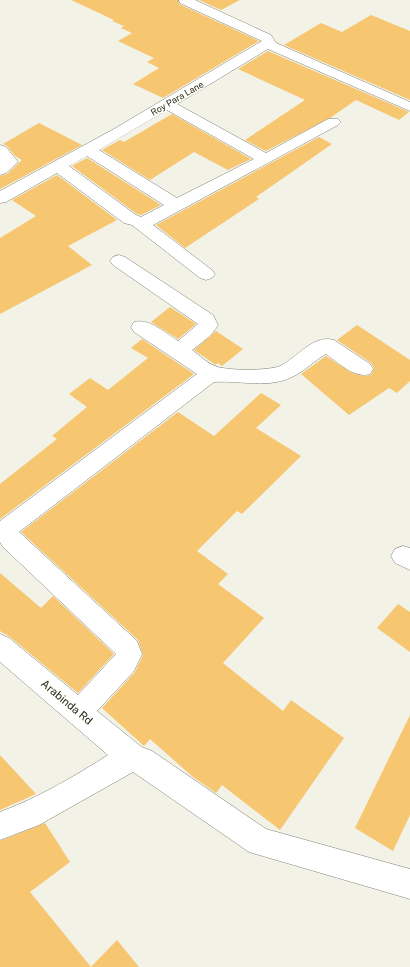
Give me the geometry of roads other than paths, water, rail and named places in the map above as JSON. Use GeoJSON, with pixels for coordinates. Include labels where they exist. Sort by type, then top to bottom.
{"type":"FeatureCollection","features":[{"type":"Feature","properties":{"kind":"street"},"geometry":{"type":"LineString","coordinates":[[185,0],[266,38],[270,42],[268,44],[410,107]]}},
{"type":"Feature","properties":{"kind":"street","name":"Roy Para Lane"},"geometry":{"type":"LineString","coordinates":[[0,198],[88,150],[268,44]]}},
{"type":"Feature","properties":{"kind":"street"},"geometry":{"type":"LineString","coordinates":[[167,104],[266,159]]}},
{"type":"Feature","properties":{"kind":"street"},"geometry":{"type":"LineString","coordinates":[[139,223],[143,223],[266,159],[333,122]]}},
{"type":"Feature","properties":{"kind":"street"},"geometry":{"type":"LineString","coordinates":[[0,150],[10,162],[0,170]]}},
{"type":"Feature","properties":{"kind":"street"},"geometry":{"type":"LineString","coordinates":[[88,150],[176,205]]}},
{"type":"Feature","properties":{"kind":"street"},"geometry":{"type":"LineString","coordinates":[[58,166],[130,219],[139,223],[206,274]]}},
{"type":"Feature","properties":{"kind":"street"},"geometry":{"type":"LineString","coordinates":[[119,261],[206,320],[208,325],[207,327],[180,351]]}},
{"type":"Feature","properties":{"kind":"street"},"geometry":{"type":"LineString","coordinates":[[141,327],[180,351],[212,374],[258,377],[288,371],[327,345],[363,369]]}},
{"type":"Feature","properties":{"kind":"street"},"geometry":{"type":"LineString","coordinates":[[79,712],[128,659],[130,654],[128,649],[11,540],[6,532],[7,529],[26,513],[212,374]]}},
{"type":"Feature","properties":{"kind":"street","name":"Arabinda Rd"},"geometry":{"type":"LineString","coordinates":[[0,646],[133,758],[142,761],[259,842],[410,884]]}},
{"type":"Feature","properties":{"kind":"street"},"geometry":{"type":"LineString","coordinates":[[0,826],[29,815],[126,759],[133,758]]}}]}
